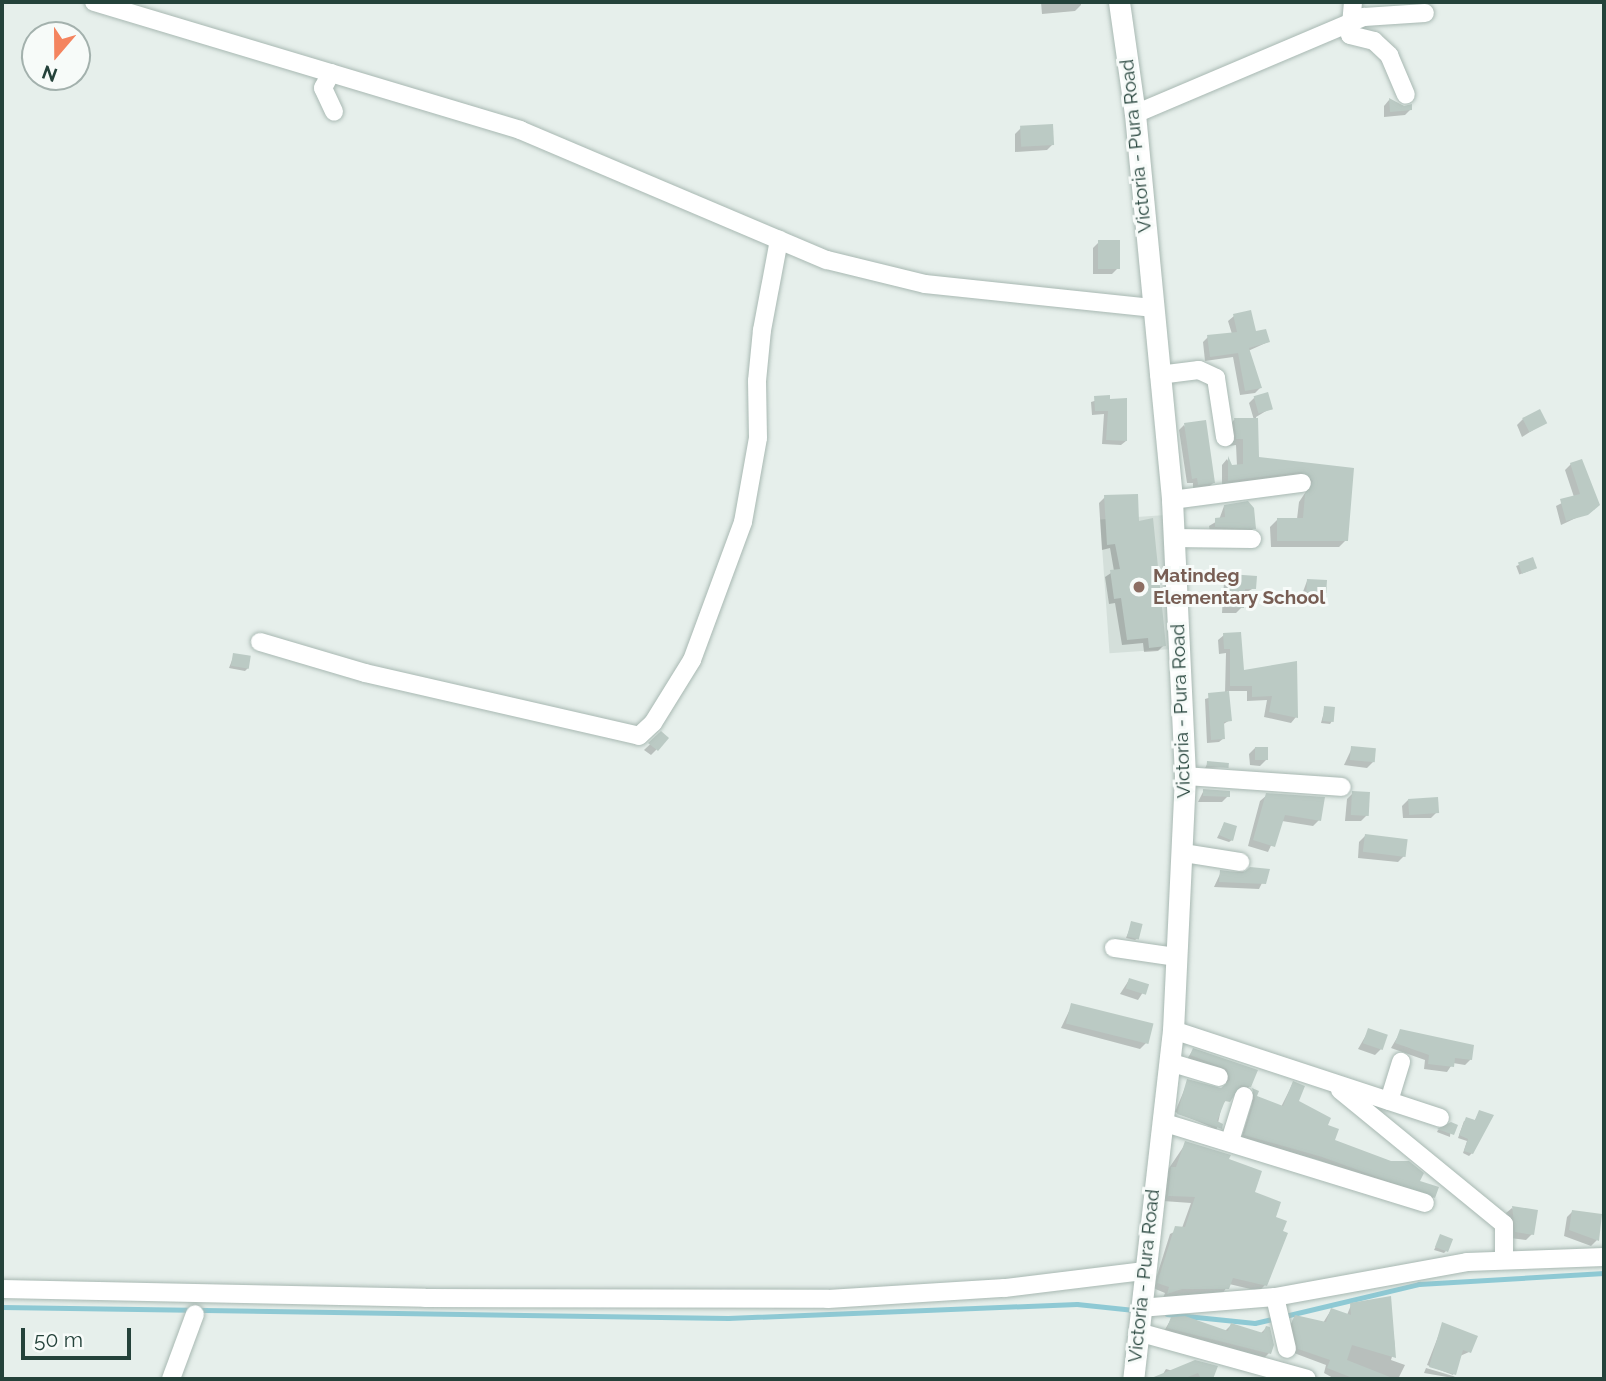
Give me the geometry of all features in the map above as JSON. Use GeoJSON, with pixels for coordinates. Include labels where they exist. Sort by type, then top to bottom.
{"type":"FeatureCollection","features":[{"type":"Feature","properties":{"kind":"main road","name":"Victoria - Pura Road"},"geometry":{"type":"LineString","coordinates":[[1119,2],[1135,114],[1172,500],[1185,776],[1184,853],[1172,1030],[1133,1379]]}},
{"type":"Feature","properties":{"kind":"street"},"geometry":{"type":"LineString","coordinates":[[94,2],[520,131],[827,260],[925,284],[1152,308]]}},
{"type":"Feature","properties":{"kind":"street"},"geometry":{"type":"LineString","coordinates":[[1353,2],[1350,35],[1374,41],[1389,55],[1406,95]]}},
{"type":"Feature","properties":{"kind":"street"},"geometry":{"type":"LineString","coordinates":[[1135,114],[1349,23],[1388,12],[1425,13]]}},
{"type":"Feature","properties":{"kind":"street"},"geometry":{"type":"LineString","coordinates":[[331,73],[323,88],[334,112]]}},
{"type":"Feature","properties":{"kind":"street"},"geometry":{"type":"LineString","coordinates":[[260,642],[378,676],[639,736],[653,723],[692,660],[743,522],[758,438],[757,380],[762,331],[779,240]]}},
{"type":"Feature","properties":{"kind":"street"},"geometry":{"type":"LineString","coordinates":[[1159,375],[1199,370],[1216,377],[1226,437]]}},
{"type":"Feature","properties":{"kind":"street"},"geometry":{"type":"LineString","coordinates":[[1172,500],[1303,483]]}},
{"type":"Feature","properties":{"kind":"street"},"geometry":{"type":"LineString","coordinates":[[1173,538],[1252,539]]}},
{"type":"Feature","properties":{"kind":"street"},"geometry":{"type":"LineString","coordinates":[[1185,776],[1342,787]]}},
{"type":"Feature","properties":{"kind":"street"},"geometry":{"type":"LineString","coordinates":[[1184,853],[1240,862]]}},
{"type":"Feature","properties":{"kind":"street"},"geometry":{"type":"LineString","coordinates":[[1114,948],[1176,957]]}},
{"type":"Feature","properties":{"kind":"street"},"geometry":{"type":"LineString","coordinates":[[1172,1030],[1440,1118]]}},
{"type":"Feature","properties":{"kind":"street"},"geometry":{"type":"LineString","coordinates":[[1169,1062],[1219,1077]]}},
{"type":"Feature","properties":{"kind":"street"},"geometry":{"type":"LineString","coordinates":[[1389,1101],[1401,1062]]}},
{"type":"Feature","properties":{"kind":"street"},"geometry":{"type":"LineString","coordinates":[[1330,1082],[1504,1224],[1504,1260]]}},
{"type":"Feature","properties":{"kind":"street"},"geometry":{"type":"LineString","coordinates":[[1230,1141],[1244,1096]]}},
{"type":"Feature","properties":{"kind":"street"},"geometry":{"type":"LineString","coordinates":[[1162,1122],[1425,1203]]}},
{"type":"Feature","properties":{"kind":"street"},"geometry":{"type":"LineString","coordinates":[[1140,1308],[1275,1297],[1393,1273],[1504,1260],[1604,1257]]}},
{"type":"Feature","properties":{"kind":"street"},"geometry":{"type":"LineString","coordinates":[[2,1289],[438,1298],[828,1299],[1005,1288],[1144,1271]]}},
{"type":"Feature","properties":{"kind":"street"},"geometry":{"type":"LineString","coordinates":[[1275,1297],[1287,1349]]}},
{"type":"Feature","properties":{"kind":"street"},"geometry":{"type":"LineString","coordinates":[[171,1379],[195,1314]]}},
{"type":"Feature","properties":{"kind":"street"},"geometry":{"type":"LineString","coordinates":[[1138,1332],[1307,1379]]}},
{"type":"Feature","properties":{"kind":"shaded area","name":"Matindeg Elementary School"},"geometry":{"type":"Polygon","coordinates":[[[1166,515],[1175,649],[1110,653],[1100,520],[1166,515]]]}},
{"type":"Feature","properties":{"kind":"building"},"geometry":{"type":"Polygon","coordinates":[[[1389,98],[1404,106],[1412,104],[1412,110],[1390,112],[1389,98]]]}},
{"type":"Feature","properties":{"kind":"building"},"geometry":{"type":"Polygon","coordinates":[[[1053,124],[1054,145],[1021,147],[1020,126],[1053,124]]]}},
{"type":"Feature","properties":{"kind":"building"},"geometry":{"type":"Polygon","coordinates":[[[1098,240],[1120,240],[1120,269],[1098,269],[1098,240]]]}},
{"type":"Feature","properties":{"kind":"building"},"geometry":{"type":"Polygon","coordinates":[[[1251,310],[1256,331],[1266,329],[1270,342],[1249,348],[1262,388],[1245,391],[1238,353],[1210,357],[1207,335],[1237,332],[1233,314],[1251,310]]]}},
{"type":"Feature","properties":{"kind":"building"},"geometry":{"type":"Polygon","coordinates":[[[1268,392],[1273,409],[1259,413],[1254,396],[1268,392]]]}},
{"type":"Feature","properties":{"kind":"building"},"geometry":{"type":"Polygon","coordinates":[[[1110,395],[1110,399],[1127,398],[1127,441],[1106,440],[1108,411],[1095,411],[1094,396],[1110,395]]]}},
{"type":"Feature","properties":{"kind":"building"},"geometry":{"type":"Polygon","coordinates":[[[1540,409],[1547,423],[1529,432],[1522,418],[1540,409]]]}},
{"type":"Feature","properties":{"kind":"building"},"geometry":{"type":"Polygon","coordinates":[[[1234,418],[1258,418],[1259,457],[1354,468],[1348,541],[1277,541],[1277,518],[1303,518],[1305,494],[1313,481],[1301,472],[1228,481],[1228,456],[1232,465],[1243,464],[1243,439],[1236,439],[1234,418]]]}},
{"type":"Feature","properties":{"kind":"building"},"geometry":{"type":"Polygon","coordinates":[[[1206,420],[1215,483],[1198,485],[1197,478],[1192,479],[1184,423],[1206,420]]]}},
{"type":"Feature","properties":{"kind":"building"},"geometry":{"type":"Polygon","coordinates":[[[1582,459],[1600,505],[1588,515],[1566,521],[1560,499],[1580,494],[1570,463],[1582,459]]]}},
{"type":"Feature","properties":{"kind":"building","name":"Matindeg Elementary School"},"geometry":{"type":"Polygon","coordinates":[[[1138,494],[1139,521],[1153,518],[1166,646],[1149,648],[1148,638],[1127,640],[1121,598],[1114,599],[1110,570],[1120,569],[1115,544],[1107,545],[1104,495],[1138,494]]]}},
{"type":"Feature","properties":{"kind":"building"},"geometry":{"type":"Polygon","coordinates":[[[1248,501],[1254,508],[1256,529],[1215,527],[1215,518],[1225,517],[1224,505],[1248,501]]]}},
{"type":"Feature","properties":{"kind":"building"},"geometry":{"type":"Polygon","coordinates":[[[1533,557],[1537,568],[1522,574],[1518,562],[1533,557]]]}},
{"type":"Feature","properties":{"kind":"building"},"geometry":{"type":"Polygon","coordinates":[[[1229,574],[1257,576],[1256,589],[1245,589],[1244,608],[1228,607],[1229,574]]]}},
{"type":"Feature","properties":{"kind":"building"},"geometry":{"type":"Polygon","coordinates":[[[1307,579],[1327,580],[1326,593],[1306,592],[1307,579]]]}},
{"type":"Feature","properties":{"kind":"building"},"geometry":{"type":"Polygon","coordinates":[[[1241,632],[1244,670],[1297,661],[1298,718],[1269,712],[1272,696],[1252,697],[1252,686],[1230,686],[1230,649],[1224,649],[1223,633],[1241,632]]]}},
{"type":"Feature","properties":{"kind":"building"},"geometry":{"type":"Polygon","coordinates":[[[233,653],[251,656],[249,669],[231,666],[233,653]]]}},
{"type":"Feature","properties":{"kind":"building"},"geometry":{"type":"Polygon","coordinates":[[[1229,691],[1232,721],[1224,722],[1225,739],[1211,740],[1208,693],[1229,691]]]}},
{"type":"Feature","properties":{"kind":"building"},"geometry":{"type":"Polygon","coordinates":[[[1324,706],[1335,707],[1334,722],[1323,721],[1324,706]]]}},
{"type":"Feature","properties":{"kind":"building"},"geometry":{"type":"Polygon","coordinates":[[[661,731],[669,738],[658,751],[648,743],[661,731]]]}},
{"type":"Feature","properties":{"kind":"building"},"geometry":{"type":"Polygon","coordinates":[[[1351,746],[1376,748],[1375,762],[1350,760],[1351,746]]]}},
{"type":"Feature","properties":{"kind":"building"},"geometry":{"type":"Polygon","coordinates":[[[1255,747],[1268,747],[1268,760],[1255,760],[1255,747]]]}},
{"type":"Feature","properties":{"kind":"building"},"geometry":{"type":"Polygon","coordinates":[[[1207,761],[1229,763],[1228,768],[1207,766],[1207,761]]]}},
{"type":"Feature","properties":{"kind":"building"},"geometry":{"type":"Polygon","coordinates":[[[1203,789],[1230,791],[1230,797],[1203,796],[1203,789]]]}},
{"type":"Feature","properties":{"kind":"building"},"geometry":{"type":"Polygon","coordinates":[[[1352,791],[1370,792],[1369,816],[1351,815],[1352,791]]]}},
{"type":"Feature","properties":{"kind":"building"},"geometry":{"type":"Polygon","coordinates":[[[1266,793],[1325,797],[1321,821],[1285,815],[1275,847],[1253,840],[1266,793]]]}},
{"type":"Feature","properties":{"kind":"building"},"geometry":{"type":"Polygon","coordinates":[[[1438,797],[1439,813],[1409,815],[1408,799],[1438,797]]]}},
{"type":"Feature","properties":{"kind":"building"},"geometry":{"type":"Polygon","coordinates":[[[1224,822],[1237,826],[1233,841],[1219,835],[1224,822]]]}},
{"type":"Feature","properties":{"kind":"building"},"geometry":{"type":"Polygon","coordinates":[[[1365,834],[1408,839],[1405,857],[1363,852],[1365,834]]]}},
{"type":"Feature","properties":{"kind":"building"},"geometry":{"type":"Polygon","coordinates":[[[1250,867],[1270,869],[1266,884],[1219,882],[1220,870],[1243,873],[1250,867]]]}},
{"type":"Feature","properties":{"kind":"building"},"geometry":{"type":"Polygon","coordinates":[[[1131,921],[1143,924],[1139,939],[1127,937],[1131,921]]]}},
{"type":"Feature","properties":{"kind":"building"},"geometry":{"type":"Polygon","coordinates":[[[1129,978],[1149,984],[1146,995],[1126,989],[1129,978]]]}},
{"type":"Feature","properties":{"kind":"building"},"geometry":{"type":"Polygon","coordinates":[[[1071,1003],[1153,1024],[1148,1044],[1066,1023],[1071,1003]]]}},
{"type":"Feature","properties":{"kind":"building"},"geometry":{"type":"Polygon","coordinates":[[[1368,1028],[1388,1035],[1383,1050],[1363,1043],[1368,1028]]]}},
{"type":"Feature","properties":{"kind":"building"},"geometry":{"type":"Polygon","coordinates":[[[1400,1029],[1474,1045],[1472,1060],[1455,1058],[1454,1067],[1428,1064],[1429,1055],[1395,1043],[1400,1029]]]}},
{"type":"Feature","properties":{"kind":"building"},"geometry":{"type":"Polygon","coordinates":[[[1193,1048],[1258,1070],[1251,1087],[1241,1085],[1230,1102],[1225,1101],[1217,1121],[1223,1124],[1222,1129],[1177,1114],[1187,1079],[1221,1088],[1230,1080],[1227,1069],[1190,1055],[1193,1048]]]}},
{"type":"Feature","properties":{"kind":"building"},"geometry":{"type":"Polygon","coordinates":[[[1293,1081],[1305,1086],[1299,1101],[1331,1118],[1328,1125],[1339,1129],[1335,1140],[1391,1161],[1409,1161],[1424,1173],[1420,1181],[1439,1187],[1435,1198],[1322,1157],[1244,1135],[1255,1099],[1252,1088],[1259,1091],[1257,1096],[1283,1106],[1293,1081]]]}},
{"type":"Feature","properties":{"kind":"building"},"geometry":{"type":"Polygon","coordinates":[[[1479,1110],[1494,1115],[1473,1154],[1464,1151],[1468,1139],[1459,1135],[1466,1117],[1475,1120],[1479,1110]]]}},
{"type":"Feature","properties":{"kind":"building"},"geometry":{"type":"Polygon","coordinates":[[[1451,1122],[1458,1125],[1454,1135],[1437,1129],[1451,1122]]]}},
{"type":"Feature","properties":{"kind":"building"},"geometry":{"type":"Polygon","coordinates":[[[1185,1141],[1231,1155],[1229,1159],[1262,1171],[1255,1192],[1281,1202],[1276,1217],[1287,1221],[1283,1231],[1288,1233],[1267,1286],[1233,1278],[1229,1289],[1182,1289],[1167,1294],[1169,1287],[1157,1283],[1175,1226],[1185,1227],[1195,1197],[1168,1196],[1171,1167],[1176,1167],[1185,1141]]]}},
{"type":"Feature","properties":{"kind":"building"},"geometry":{"type":"Polygon","coordinates":[[[1512,1206],[1538,1210],[1534,1235],[1515,1232],[1512,1206]]]}},
{"type":"Feature","properties":{"kind":"building"},"geometry":{"type":"Polygon","coordinates":[[[1572,1210],[1602,1214],[1599,1241],[1569,1230],[1572,1210]]]}},
{"type":"Feature","properties":{"kind":"building"},"geometry":{"type":"Polygon","coordinates":[[[1440,1234],[1453,1239],[1448,1252],[1435,1247],[1440,1234]]]}},
{"type":"Feature","properties":{"kind":"building"},"geometry":{"type":"Polygon","coordinates":[[[1391,1296],[1396,1358],[1352,1345],[1347,1360],[1395,1379],[1355,1379],[1327,1368],[1330,1360],[1298,1349],[1292,1321],[1295,1315],[1326,1322],[1331,1308],[1351,1315],[1350,1303],[1391,1296]]]}},
{"type":"Feature","properties":{"kind":"building"},"geometry":{"type":"Polygon","coordinates":[[[1185,1316],[1228,1331],[1231,1323],[1263,1333],[1266,1326],[1270,1327],[1274,1345],[1271,1354],[1167,1328],[1171,1317],[1185,1316]]]}},
{"type":"Feature","properties":{"kind":"building"},"geometry":{"type":"Polygon","coordinates":[[[1442,1322],[1478,1336],[1471,1353],[1463,1350],[1456,1375],[1429,1367],[1442,1322]]]}},
{"type":"Feature","properties":{"kind":"building"},"geometry":{"type":"Polygon","coordinates":[[[1195,1360],[1218,1366],[1213,1379],[1201,1379],[1198,1373],[1183,1379],[1149,1379],[1195,1360]]]}},
{"type":"Feature","properties":{"kind":"waterway"},"geometry":{"type":"LineString","coordinates":[[1285,1316],[1419,1284],[1604,1273]]}},
{"type":"Feature","properties":{"kind":"waterway"},"geometry":{"type":"LineString","coordinates":[[2,1307],[728,1318],[1077,1304],[1134,1310]]}},
{"type":"Feature","properties":{"kind":"waterway"},"geometry":{"type":"LineString","coordinates":[[1167,1314],[1255,1323],[1276,1318]]}},
{"type":"Feature","properties":{"kind":"place","name":"Matindeg Elementary School"},"geometry":{"type":"Point","coordinates":[1139,587]}}]}
